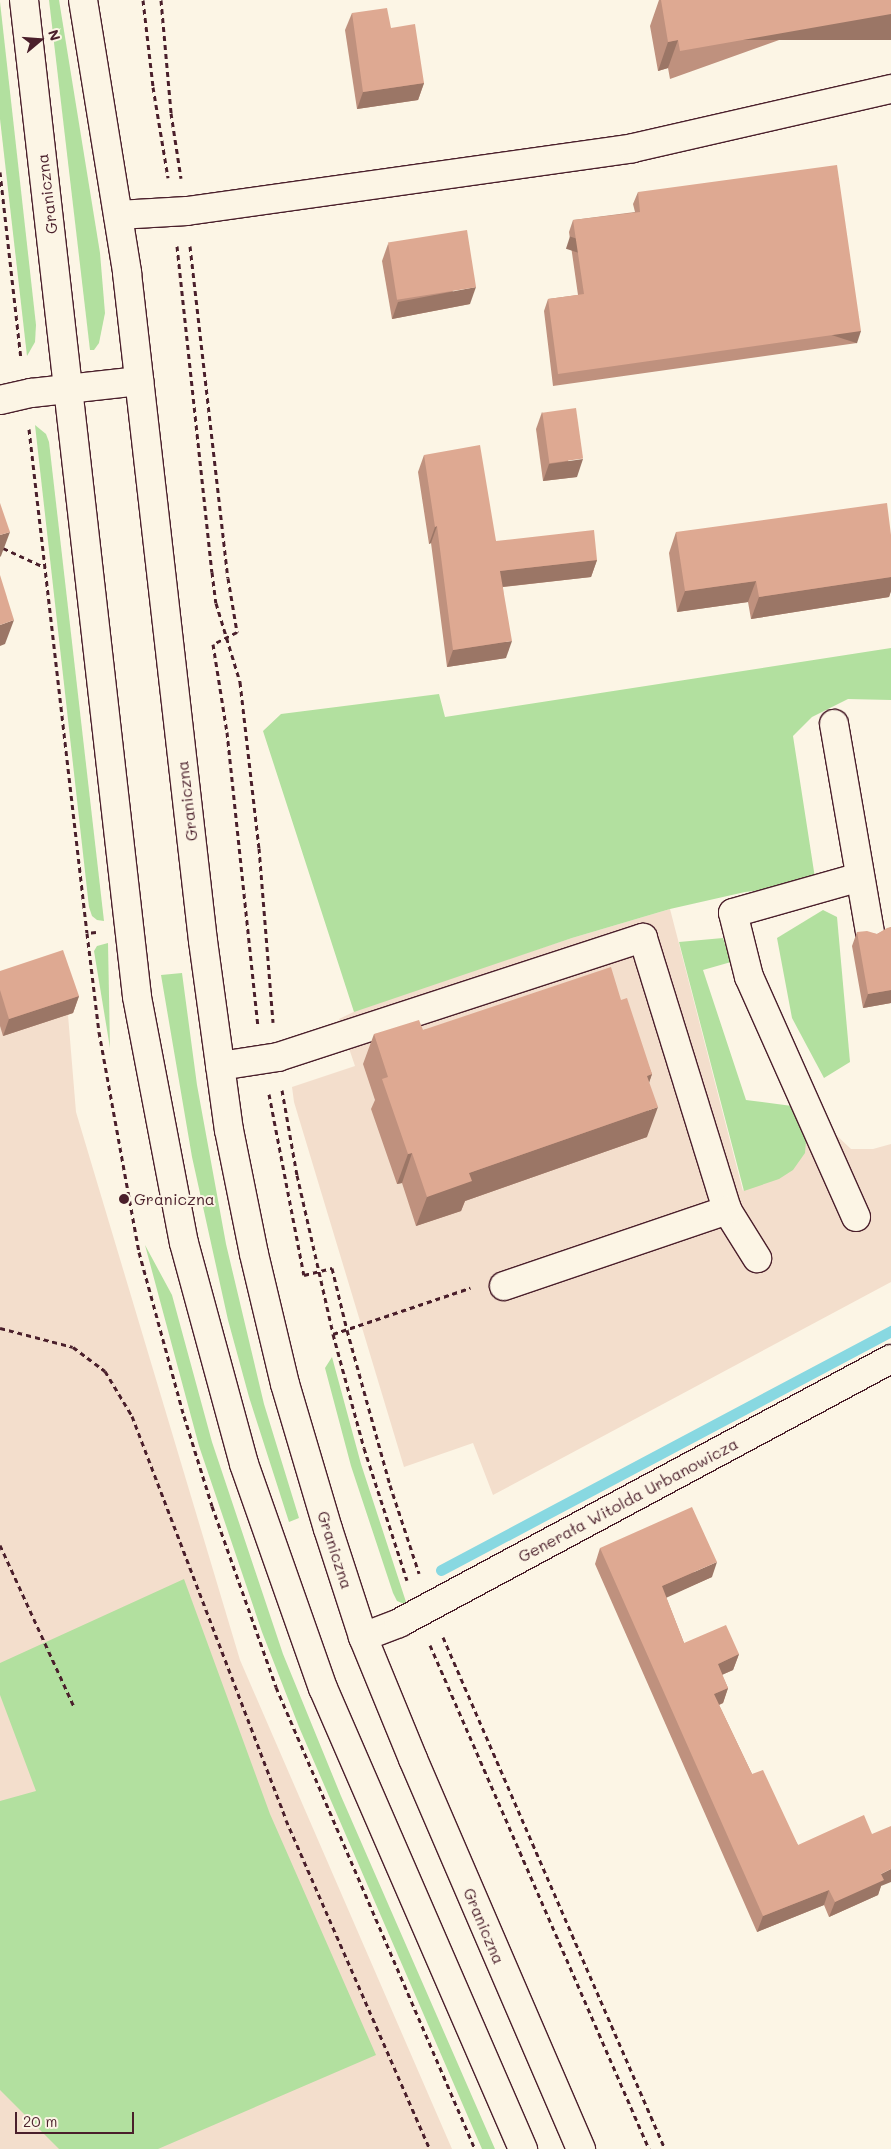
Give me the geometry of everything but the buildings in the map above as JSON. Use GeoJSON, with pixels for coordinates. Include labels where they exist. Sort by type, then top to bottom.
{"type":"FeatureCollection","features":[{"type":"Feature","properties":{"kind":"main road","name":"Graniczna"},"geometry":{"type":"LineString","coordinates":[[24,0],[137,996],[184,1243],[244,1464],[323,1688],[523,2149]]}},
{"type":"Feature","properties":{"kind":"main road","name":"Graniczna"},"geometry":{"type":"LineString","coordinates":[[83,0],[118,215],[139,381],[203,941],[229,1130],[270,1325],[328,1529],[363,1637],[409,1751],[580,2149]]}},
{"type":"Feature","properties":{"kind":"main road"},"geometry":{"type":"LineString","coordinates":[[118,215],[186,211],[632,148],[891,89]]}},
{"type":"Feature","properties":{"kind":"main road"},"geometry":{"type":"LineString","coordinates":[[0,400],[69,388],[139,381]]}},
{"type":"Feature","properties":{"kind":"main road"},"geometry":{"type":"LineString","coordinates":[[834,724],[870,932]]}},
{"type":"Feature","properties":{"kind":"main road"},"geometry":{"type":"LineString","coordinates":[[856,1217],[749,977],[733,913],[860,877]]}},
{"type":"Feature","properties":{"kind":"main road"},"geometry":{"type":"LineString","coordinates":[[220,1066],[270,1058],[643,938],[727,1210],[757,1258]]}},
{"type":"Feature","properties":{"kind":"main road"},"geometry":{"type":"LineString","coordinates":[[504,1286],[727,1210]]}},
{"type":"Feature","properties":{"kind":"main road","name":"Generała Witolda Urbanowicza"},"geometry":{"type":"LineString","coordinates":[[363,1637],[399,1623],[891,1359]]}},
{"type":"Feature","properties":{"kind":"path"},"geometry":{"type":"LineString","coordinates":[[143,0],[152,87],[169,187]]}},
{"type":"Feature","properties":{"kind":"path"},"geometry":{"type":"LineString","coordinates":[[161,0],[171,113],[186,211],[228,578],[237,632],[213,644],[227,732],[252,982],[333,1334],[364,1448],[408,1585]]}},
{"type":"Feature","properties":{"kind":"path"},"geometry":{"type":"LineString","coordinates":[[0,172],[22,367]]}},
{"type":"Feature","properties":{"kind":"path"},"geometry":{"type":"LineString","coordinates":[[176,241],[216,603],[240,682],[252,780],[270,1058],[304,1276],[332,1268],[347,1330],[390,1485],[430,1606],[665,2149]]}},
{"type":"Feature","properties":{"kind":"path"},"geometry":{"type":"LineString","coordinates":[[28,423],[87,933]]}},
{"type":"Feature","properties":{"kind":"path"},"geometry":{"type":"LineString","coordinates":[[0,540],[3,548],[44,567]]}},
{"type":"Feature","properties":{"kind":"path"},"geometry":{"type":"LineString","coordinates":[[241,948],[250,947]]}},
{"type":"Feature","properties":{"kind":"path"},"geometry":{"type":"LineString","coordinates":[[333,1334],[479,1284],[504,1286]]}},
{"type":"Feature","properties":{"kind":"path"},"geometry":{"type":"LineString","coordinates":[[0,1328],[73,1346],[105,1371],[132,1416],[286,1820],[430,2149]]}},
{"type":"Feature","properties":{"kind":"path"},"geometry":{"type":"LineString","coordinates":[[0,1545],[74,1707]]}},
{"type":"Feature","properties":{"kind":"path"},"geometry":{"type":"LineString","coordinates":[[428,1640],[649,2149]]}},
{"type":"Feature","properties":{"kind":"shaded area"},"geometry":{"type":"Polygon","coordinates":[[[670,909],[743,1191],[792,1106],[833,1132],[851,1149],[873,1149],[891,1144],[891,1282],[493,1495],[473,1443],[404,1467],[294,1102],[292,1087],[355,1066],[339,1019],[368,1005],[572,938],[670,909]]]}},
{"type":"Feature","properties":{"kind":"shaded area"},"geometry":{"type":"Polygon","coordinates":[[[0,973],[66,994],[73,1013],[68,1015],[76,1112],[240,1660],[452,2149],[0,2149],[0,973]]]}},
{"type":"Feature","properties":{"kind":"green space"},"geometry":{"type":"Polygon","coordinates":[[[49,0],[59,0],[100,253],[105,313],[99,343],[94,350],[90,350],[49,0]]]}},
{"type":"Feature","properties":{"kind":"green space"},"geometry":{"type":"Polygon","coordinates":[[[0,2],[36,325],[35,342],[27,356],[0,119],[0,2]]]}},
{"type":"Feature","properties":{"kind":"green space"},"geometry":{"type":"Polygon","coordinates":[[[35,425],[46,434],[49,442],[104,921],[97,920],[92,916],[89,907],[35,425]]]}},
{"type":"Feature","properties":{"kind":"green space"},"geometry":{"type":"Polygon","coordinates":[[[891,648],[891,700],[848,699],[812,717],[793,736],[815,878],[798,886],[745,892],[670,909],[572,938],[354,1012],[263,731],[281,714],[439,694],[445,717],[891,648]]]}},
{"type":"Feature","properties":{"kind":"green space"},"geometry":{"type":"Polygon","coordinates":[[[823,910],[837,917],[850,1062],[824,1078],[792,1018],[777,938],[823,910]]]}},
{"type":"Feature","properties":{"kind":"green space"},"geometry":{"type":"Polygon","coordinates":[[[723,938],[731,962],[703,970],[746,1100],[792,1106],[806,1141],[805,1153],[793,1170],[779,1179],[744,1191],[679,942],[723,938]]]}},
{"type":"Feature","properties":{"kind":"green space"},"geometry":{"type":"Polygon","coordinates":[[[108,943],[110,1048],[94,951],[97,946],[108,943]]]}},
{"type":"Feature","properties":{"kind":"green space"},"geometry":{"type":"Polygon","coordinates":[[[182,973],[197,1085],[226,1244],[264,1404],[299,1518],[289,1522],[249,1397],[228,1320],[192,1157],[161,975],[182,973]]]}},
{"type":"Feature","properties":{"kind":"green space"},"geometry":{"type":"Polygon","coordinates":[[[145,1245],[172,1295],[212,1442],[283,1654],[341,1796],[495,2149],[482,2149],[299,1727],[262,1632],[199,1446],[145,1245]]]}},
{"type":"Feature","properties":{"kind":"green space"},"geometry":{"type":"Polygon","coordinates":[[[332,1357],[361,1464],[407,1605],[397,1601],[393,1593],[351,1466],[325,1368],[332,1357]]]}},
{"type":"Feature","properties":{"kind":"green space"},"geometry":{"type":"Polygon","coordinates":[[[184,1579],[270,1814],[376,2055],[158,2149],[59,2149],[0,2090],[0,1801],[36,1791],[0,1695],[0,1663],[184,1579]]]}},
{"type":"Feature","properties":{"kind":"waterway"},"geometry":{"type":"LineString","coordinates":[[441,1570],[891,1331]]}},
{"type":"Feature","properties":{"kind":"place","name":"Graniczna"},"geometry":{"type":"Point","coordinates":[124,1199]}}]}
